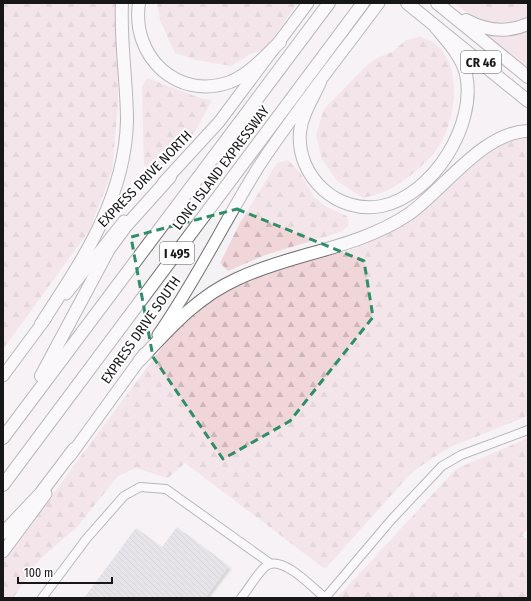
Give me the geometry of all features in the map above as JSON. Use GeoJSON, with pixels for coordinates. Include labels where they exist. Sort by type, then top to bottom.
{"type":"FeatureCollection","features":[{"type":"Feature","properties":{"kind":"highway"},"geometry":{"type":"LineString","coordinates":[[41,324],[95,239],[108,212],[120,173],[127,123],[122,3]]}},
{"type":"Feature","properties":{"kind":"highway"},"geometry":{"type":"LineString","coordinates":[[139,3],[139,30],[146,50],[154,62],[166,73],[186,83],[209,86],[231,81],[251,69],[280,42]]}},
{"type":"Feature","properties":{"kind":"highway","name":"LONG ISLAND EXPRESSWAY"},"geometry":{"type":"LineString","coordinates":[[3,438],[328,3]]}},
{"type":"Feature","properties":{"kind":"highway","name":"LONG ISLAND EXPRESSWAY"},"geometry":{"type":"LineString","coordinates":[[3,485],[363,3]]}},
{"type":"Feature","properties":{"kind":"highway","name":"CR 46"},"geometry":{"type":"LineString","coordinates":[[407,3],[528,101]]}},
{"type":"Feature","properties":{"kind":"highway"},"geometry":{"type":"LineString","coordinates":[[440,6],[473,24],[486,29],[509,30],[528,24]]}},
{"type":"Feature","properties":{"kind":"highway","name":"CR 46"},"geometry":{"type":"LineString","coordinates":[[440,6],[528,77]]}},
{"type":"Feature","properties":{"kind":"highway"},"geometry":{"type":"LineString","coordinates":[[320,82],[304,116],[300,133],[303,158],[313,179],[328,194],[348,204],[374,207],[397,201],[426,181],[444,160],[457,136],[465,109],[467,82],[462,64],[456,52],[433,24]]}},
{"type":"Feature","properties":{"kind":"highway"},"geometry":{"type":"LineString","coordinates":[[140,360],[185,312],[218,288],[255,271],[349,242],[379,230],[416,208],[489,144],[507,134],[528,131]]}},
{"type":"Feature","properties":{"kind":"highway"},"geometry":{"type":"LineString","coordinates":[[17,420],[52,358],[109,249],[126,226],[170,177]]}},
{"type":"Feature","properties":{"kind":"highway"},"geometry":{"type":"LineString","coordinates":[[3,533],[40,494],[74,448]]}},
{"type":"Feature","properties":{"kind":"main road","name":"EXPRESS DRIVE NORTH"},"geometry":{"type":"LineString","coordinates":[[3,376],[41,324],[119,226],[170,177],[219,122],[308,3]]}},
{"type":"Feature","properties":{"kind":"main road","name":"EXPRESS DRIVE SOUTH"},"geometry":{"type":"LineString","coordinates":[[3,552],[59,476],[74,448],[140,360],[186,293],[260,166],[379,3]]}},
{"type":"Feature","properties":{"kind":"street"},"geometry":{"type":"LineString","coordinates":[[241,598],[266,566],[277,563],[291,569],[325,598],[392,520],[442,466],[461,455],[528,430]]}},
{"type":"Feature","properties":{"kind":"street"},"geometry":{"type":"LineString","coordinates":[[42,598],[87,538],[124,496],[140,487],[166,489],[271,564]]}},
{"type":"Feature","properties":{"kind":"highlighted area"},"geometry":{"type":"Polygon","coordinates":[[[237,209],[364,261],[373,317],[290,421],[223,459],[153,357],[131,237],[237,209]]]}},
{"type":"Feature","properties":{"kind":"green space"},"geometry":{"type":"Polygon","coordinates":[[[3,3],[117,3],[118,103],[112,171],[89,231],[3,349],[3,3]]]}},
{"type":"Feature","properties":{"kind":"green space"},"geometry":{"type":"Polygon","coordinates":[[[157,3],[297,3],[266,49],[250,54],[231,66],[196,60],[175,53],[160,20],[157,3]]]}},
{"type":"Feature","properties":{"kind":"green space"},"geometry":{"type":"Polygon","coordinates":[[[454,3],[528,3],[528,19],[505,24],[488,23],[481,21],[464,11],[454,3]]]}},
{"type":"Feature","properties":{"kind":"green space"},"geometry":{"type":"Polygon","coordinates":[[[474,3],[528,3],[528,9],[494,11],[480,7],[474,3]]]}},
{"type":"Feature","properties":{"kind":"green space"},"geometry":{"type":"Polygon","coordinates":[[[528,30],[528,69],[482,33],[497,35],[528,30]]]}},
{"type":"Feature","properties":{"kind":"green space"},"geometry":{"type":"Polygon","coordinates":[[[420,36],[433,42],[439,47],[447,58],[451,70],[454,84],[454,98],[448,127],[436,150],[413,173],[399,184],[386,191],[363,198],[337,181],[322,159],[316,135],[324,109],[368,64],[379,57],[392,52],[405,41],[420,36]]]}},
{"type":"Feature","properties":{"kind":"green space"},"geometry":{"type":"Polygon","coordinates":[[[147,78],[200,98],[212,100],[196,130],[181,151],[156,170],[144,165],[142,87],[147,78]]]}},
{"type":"Feature","properties":{"kind":"green space"},"geometry":{"type":"Polygon","coordinates":[[[528,138],[528,416],[448,448],[412,472],[325,569],[185,463],[168,478],[136,468],[118,476],[77,527],[39,560],[13,598],[3,598],[3,561],[169,338],[198,309],[240,284],[268,271],[353,249],[402,227],[486,153],[511,139],[528,138]]]}},
{"type":"Feature","properties":{"kind":"green space"},"geometry":{"type":"Polygon","coordinates":[[[288,160],[300,173],[314,197],[325,206],[347,216],[349,225],[341,232],[265,255],[228,271],[220,263],[240,223],[277,163],[288,160]]]}},
{"type":"Feature","properties":{"kind":"green space"},"geometry":{"type":"Polygon","coordinates":[[[528,438],[528,529],[522,535],[528,540],[528,598],[337,598],[456,469],[528,438]]]}},
{"type":"Feature","properties":{"kind":"building"},"geometry":{"type":"Polygon","coordinates":[[[177,527],[229,566],[205,598],[84,598],[136,528],[162,547],[177,527]]]}}]}
